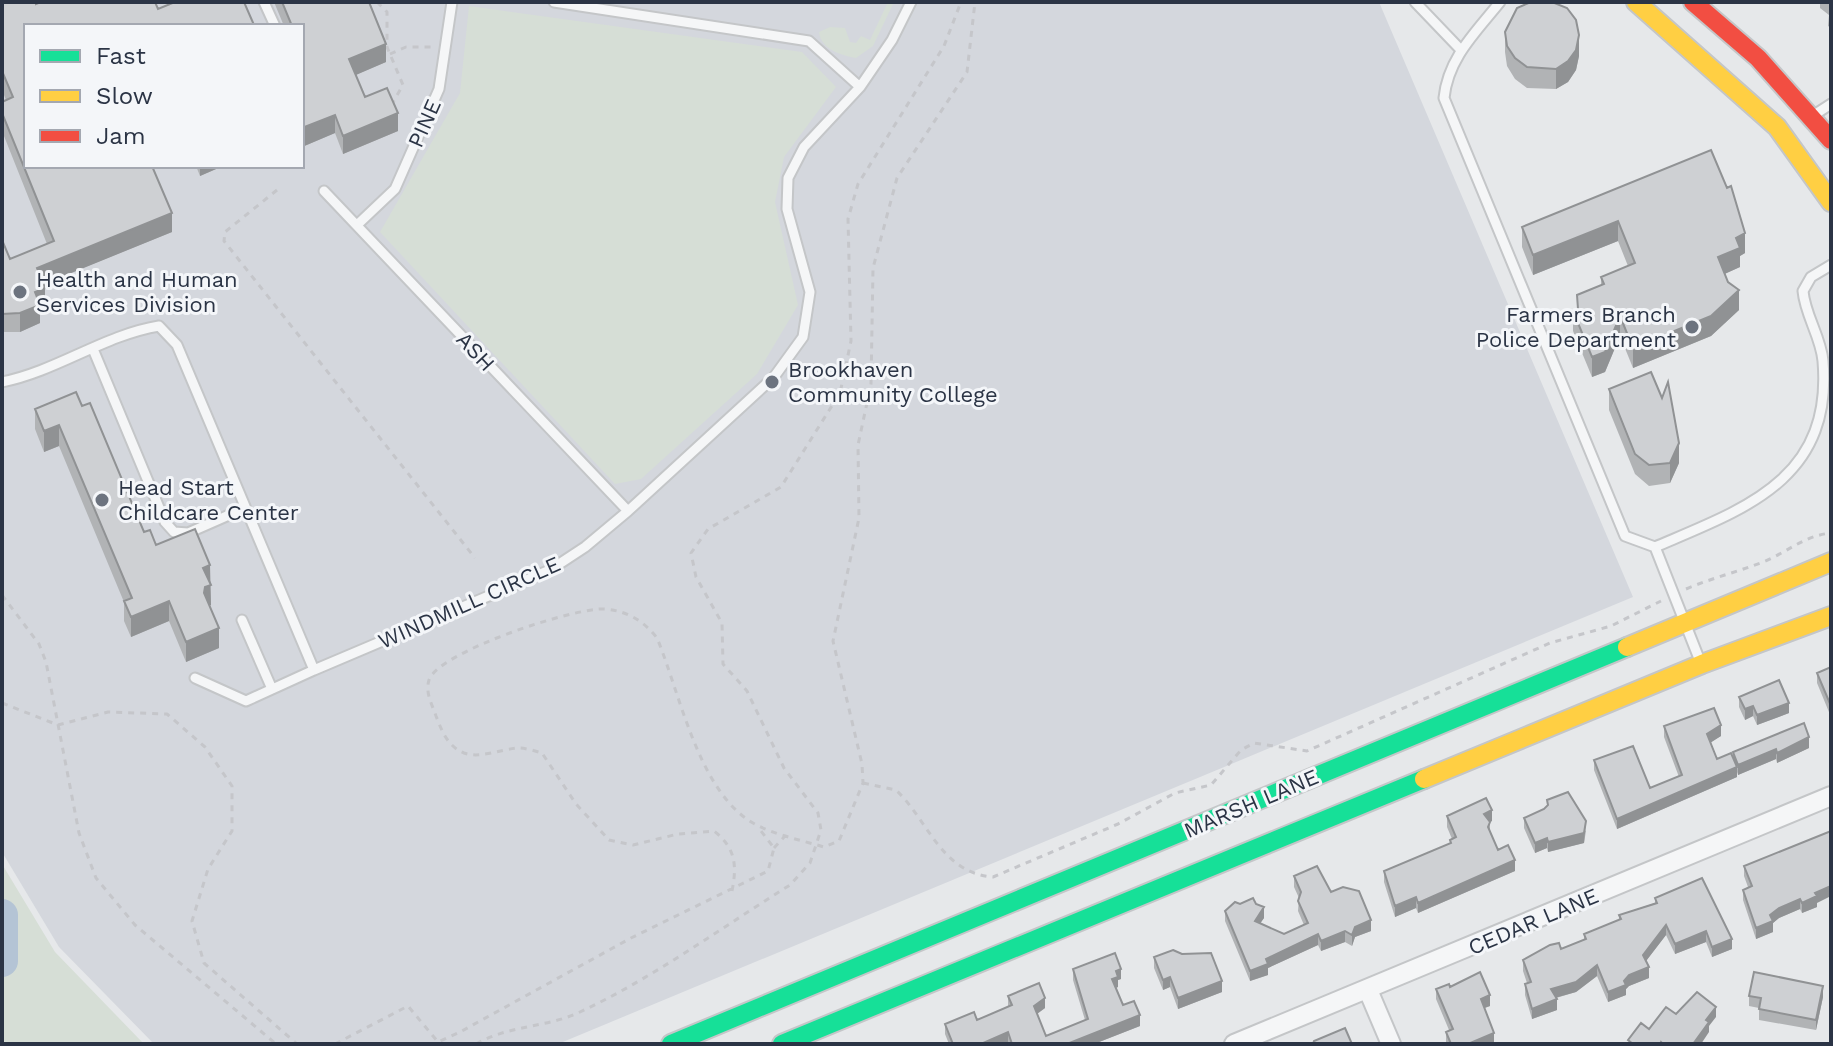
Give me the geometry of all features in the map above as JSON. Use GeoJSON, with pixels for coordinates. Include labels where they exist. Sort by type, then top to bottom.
{"type":"FeatureCollection","features":[{"type":"Feature","properties":{"kind":"main road"},"geometry":{"type":"LineString","coordinates":[[1636,2],[1777,127],[1831,202]]}},
{"type":"Feature","properties":{"kind":"main road"},"geometry":{"type":"LineString","coordinates":[[1693,2],[1758,58],[1831,140]]}},
{"type":"Feature","properties":{"kind":"main road"},"geometry":{"type":"LineString","coordinates":[[1777,127],[1807,110]]}},
{"type":"Feature","properties":{"kind":"main road","name":"MARSH LANE"},"geometry":{"type":"LineString","coordinates":[[671,1044],[1831,562]]}},
{"type":"Feature","properties":{"kind":"main road","name":"MARSH LANE"},"geometry":{"type":"LineString","coordinates":[[782,1044],[1702,664],[1831,616]]}},
{"type":"Feature","properties":{"kind":"street","name":"CEDAR LANE"},"geometry":{"type":"LineString","coordinates":[[1234,1044],[1831,796]]}},
{"type":"Feature","properties":{"kind":"street"},"geometry":{"type":"LineString","coordinates":[[1368,990],[1391,1044]]}},
{"type":"Feature","properties":{"kind":"lane"},"geometry":{"type":"LineString","coordinates":[[264,2],[274,24]]}},
{"type":"Feature","properties":{"kind":"lane","name":"PINE"},"geometry":{"type":"LineString","coordinates":[[357,225],[395,189],[439,89],[452,2]]}},
{"type":"Feature","properties":{"kind":"lane"},"geometry":{"type":"LineString","coordinates":[[554,2],[809,41],[860,87]]}},
{"type":"Feature","properties":{"kind":"lane","name":"WINDMILL CIRCLE"},"geometry":{"type":"LineString","coordinates":[[195,678],[246,701],[550,570],[585,547],[628,511],[774,377],[803,337],[810,292],[787,209],[788,178],[804,147],[860,87],[892,40],[911,2]]}},
{"type":"Feature","properties":{"kind":"lane"},"geometry":{"type":"LineString","coordinates":[[1415,2],[1461,50]]}},
{"type":"Feature","properties":{"kind":"lane"},"geometry":{"type":"LineString","coordinates":[[1499,3],[1461,50],[1446,77],[1444,98],[1625,536],[1655,547],[1765,496],[1785,479],[1806,450],[1820,416],[1824,388],[1823,359],[1803,291],[1811,277],[1831,265]]}},
{"type":"Feature","properties":{"kind":"lane"},"geometry":{"type":"LineString","coordinates":[[1807,110],[1831,104]]}},
{"type":"Feature","properties":{"kind":"lane","name":"ASH"},"geometry":{"type":"LineString","coordinates":[[324,191],[628,511]]}},
{"type":"Feature","properties":{"kind":"lane"},"geometry":{"type":"LineString","coordinates":[[2,382],[56,366],[136,330],[159,326],[177,345],[314,670]]}},
{"type":"Feature","properties":{"kind":"lane"},"geometry":{"type":"LineString","coordinates":[[93,349],[165,522],[174,532],[188,533],[245,508]]}},
{"type":"Feature","properties":{"kind":"lane"},"geometry":{"type":"LineString","coordinates":[[1655,547],[1702,664]]}},
{"type":"Feature","properties":{"kind":"lane"},"geometry":{"type":"LineString","coordinates":[[242,620],[272,689]]}},
{"type":"Feature","properties":{"kind":"path"},"geometry":{"type":"LineString","coordinates":[[377,2],[387,12],[390,54],[403,85],[389,105]]}},
{"type":"Feature","properties":{"kind":"path"},"geometry":{"type":"LineString","coordinates":[[476,1044],[505,1030],[556,1021],[600,1003],[790,885],[810,863],[821,830],[818,813],[784,768],[747,691],[723,664],[722,623],[696,577],[691,553],[708,529],[781,487],[840,393],[851,341],[848,219],[852,203],[858,184],[944,46],[961,2]]}},
{"type":"Feature","properties":{"kind":"path"},"geometry":{"type":"LineString","coordinates":[[752,823],[832,847],[839,841],[863,783],[862,764],[833,641],[859,518],[858,445],[871,384],[873,268],[897,178],[967,72],[975,2]]}},
{"type":"Feature","properties":{"kind":"path"},"geometry":{"type":"LineString","coordinates":[[390,54],[415,45],[445,49]]}},
{"type":"Feature","properties":{"kind":"path"},"geometry":{"type":"LineString","coordinates":[[277,190],[225,232],[224,241],[475,558]]}},
{"type":"Feature","properties":{"kind":"path"},"geometry":{"type":"LineString","coordinates":[[863,783],[896,790],[953,860],[980,876],[993,877],[1118,824],[1175,793],[1211,785],[1241,750],[1254,743],[1307,751],[1550,643],[1611,626],[1723,573],[1760,563],[1814,534],[1831,533]]}},
{"type":"Feature","properties":{"kind":"path"},"geometry":{"type":"LineString","coordinates":[[2,595],[39,644],[82,844],[107,896],[135,925],[276,1044]]}},
{"type":"Feature","properties":{"kind":"path"},"geometry":{"type":"LineString","coordinates":[[732,891],[736,869],[733,856],[727,841],[714,831],[678,834],[633,845],[609,840],[576,804],[542,753],[520,748],[469,755],[456,750],[444,736],[428,693],[430,679],[440,664],[572,612],[606,609],[646,623],[657,638],[700,755],[723,796],[763,830],[774,848]]}},
{"type":"Feature","properties":{"kind":"path"},"geometry":{"type":"LineString","coordinates":[[2,703],[58,725],[108,712],[167,714],[205,747],[232,786],[232,831],[208,869],[192,921],[204,963],[297,1044]]}},
{"type":"Feature","properties":{"kind":"path"},"geometry":{"type":"LineString","coordinates":[[335,1044],[408,1006],[438,1042],[446,1040],[554,984],[631,938],[768,871],[774,848],[785,835]]}},
{"type":"Feature","properties":{"kind":"shaded area","name":"Brookhaven Community College"},"geometry":{"type":"Polygon","coordinates":[[[2,2],[1379,2],[1633,597],[558,1044],[154,1044],[59,947],[2,852],[2,2]]]}},
{"type":"Feature","properties":{"kind":"shaded area"},"geometry":{"type":"Polygon","coordinates":[[[888,2],[894,2],[873,46],[856,58],[832,50],[823,43],[819,32],[830,27],[845,28],[850,42],[856,43],[861,36],[870,40],[888,2]]]}},
{"type":"Feature","properties":{"kind":"shaded area"},"geometry":{"type":"Polygon","coordinates":[[[469,6],[802,52],[836,87],[784,157],[775,202],[798,305],[757,374],[641,479],[615,484],[380,232],[460,93],[469,6]]]}},
{"type":"Feature","properties":{"kind":"shaded area"},"geometry":{"type":"Polygon","coordinates":[[[2,864],[55,952],[144,1044],[2,1044],[2,864]]]}},
{"type":"Feature","properties":{"kind":"building"},"geometry":{"type":"Polygon","coordinates":[[[2,2],[155,2],[158,9],[175,2],[244,2],[254,24],[24,24],[24,167],[2,113],[2,102],[13,97],[2,71],[2,2]]]}},
{"type":"Feature","properties":{"kind":"building"},"geometry":{"type":"Polygon","coordinates":[[[282,2],[369,2],[386,44],[349,59],[365,97],[387,88],[398,113],[343,136],[335,115],[304,127],[304,24],[291,24],[282,2]]]}},
{"type":"Feature","properties":{"kind":"building"},"geometry":{"type":"Polygon","coordinates":[[[1531,2],[1552,2],[1567,8],[1576,20],[1579,35],[1576,50],[1568,61],[1556,69],[1527,67],[1515,58],[1507,46],[1505,32],[1517,8],[1531,2]]]}},
{"type":"Feature","properties":{"kind":"building"},"geometry":{"type":"Polygon","coordinates":[[[1711,150],[1727,188],[1731,186],[1745,233],[1736,238],[1740,248],[1718,257],[1728,282],[1739,290],[1711,316],[1633,348],[1620,316],[1605,352],[1592,357],[1573,311],[1578,309],[1577,295],[1604,284],[1601,277],[1635,263],[1618,221],[1533,255],[1522,227],[1711,150]]]}},
{"type":"Feature","properties":{"kind":"building"},"geometry":{"type":"Polygon","coordinates":[[[24,168],[153,168],[172,213],[37,268],[45,288],[35,292],[40,305],[20,313],[2,314],[2,240],[10,259],[54,241],[24,168]]]}},
{"type":"Feature","properties":{"kind":"building"},"geometry":{"type":"Polygon","coordinates":[[[1651,372],[1662,398],[1668,382],[1679,443],[1670,463],[1649,465],[1635,454],[1609,389],[1651,372]]]}},
{"type":"Feature","properties":{"kind":"building","name":"Head Start Childcare Center"},"geometry":{"type":"Polygon","coordinates":[[[76,392],[82,406],[90,403],[144,532],[150,530],[156,545],[195,529],[210,565],[203,568],[211,585],[205,587],[204,593],[219,628],[186,642],[169,601],[131,617],[124,601],[132,598],[59,425],[44,431],[35,409],[76,392]]]}},
{"type":"Feature","properties":{"kind":"building"},"geometry":{"type":"Polygon","coordinates":[[[1831,667],[1831,706],[1817,673],[1831,667]]]}},
{"type":"Feature","properties":{"kind":"building"},"geometry":{"type":"Polygon","coordinates":[[[1779,680],[1789,703],[1757,715],[1753,706],[1745,709],[1739,697],[1779,680]]]}},
{"type":"Feature","properties":{"kind":"building"},"geometry":{"type":"Polygon","coordinates":[[[1714,708],[1721,725],[1707,734],[1717,759],[1731,753],[1737,767],[1617,819],[1594,760],[1633,746],[1650,788],[1682,775],[1664,726],[1714,708]]]}},
{"type":"Feature","properties":{"kind":"building"},"geometry":{"type":"Polygon","coordinates":[[[1804,723],[1809,737],[1777,753],[1776,749],[1738,765],[1733,752],[1804,723]]]}},
{"type":"Feature","properties":{"kind":"building"},"geometry":{"type":"Polygon","coordinates":[[[1568,792],[1586,821],[1584,833],[1548,842],[1547,838],[1535,843],[1524,818],[1544,809],[1548,805],[1547,800],[1568,792]]]}},
{"type":"Feature","properties":{"kind":"building"},"geometry":{"type":"Polygon","coordinates":[[[1486,798],[1492,810],[1484,814],[1490,822],[1488,827],[1498,850],[1508,845],[1515,860],[1418,903],[1416,897],[1395,906],[1384,871],[1451,843],[1450,840],[1456,837],[1447,816],[1486,798]]]}},
{"type":"Feature","properties":{"kind":"building"},"geometry":{"type":"Polygon","coordinates":[[[1831,831],[1831,886],[1802,903],[1800,899],[1779,908],[1770,915],[1773,921],[1756,928],[1743,890],[1752,886],[1744,866],[1831,831]]]}},
{"type":"Feature","properties":{"kind":"building"},"geometry":{"type":"Polygon","coordinates":[[[1317,866],[1331,892],[1343,887],[1359,891],[1371,920],[1355,927],[1352,935],[1345,931],[1321,941],[1318,934],[1266,959],[1268,964],[1250,971],[1225,911],[1235,902],[1240,904],[1253,898],[1256,904],[1264,907],[1255,921],[1284,934],[1308,923],[1298,901],[1301,892],[1294,876],[1317,866]]]}},
{"type":"Feature","properties":{"kind":"building"},"geometry":{"type":"Polygon","coordinates":[[[1702,878],[1732,939],[1712,947],[1706,931],[1675,944],[1666,925],[1643,955],[1649,967],[1629,975],[1624,981],[1626,985],[1608,992],[1597,965],[1576,982],[1551,989],[1557,999],[1532,1009],[1525,984],[1531,982],[1523,960],[1550,945],[1559,943],[1561,949],[1586,939],[1584,934],[1621,919],[1619,915],[1657,903],[1655,898],[1702,878]]]}},
{"type":"Feature","properties":{"kind":"building"},"geometry":{"type":"Polygon","coordinates":[[[1173,950],[1182,954],[1211,953],[1222,981],[1178,998],[1170,977],[1163,980],[1154,957],[1173,950]]]}},
{"type":"Feature","properties":{"kind":"building"},"geometry":{"type":"Polygon","coordinates":[[[1115,953],[1121,969],[1116,971],[1118,977],[1112,979],[1123,1005],[1134,1001],[1140,1015],[1067,1044],[1012,1044],[1008,1032],[981,1044],[953,1044],[945,1024],[974,1012],[977,1020],[1012,1005],[1008,996],[1039,983],[1045,998],[1034,1006],[1046,1036],[1088,1019],[1073,969],[1115,953]]]}},
{"type":"Feature","properties":{"kind":"building"},"geometry":{"type":"Polygon","coordinates":[[[1480,972],[1490,995],[1481,999],[1494,1033],[1468,1044],[1451,1044],[1446,1032],[1453,1029],[1436,989],[1449,984],[1450,987],[1480,972]]]}},
{"type":"Feature","properties":{"kind":"building"},"geometry":{"type":"Polygon","coordinates":[[[1754,972],[1823,986],[1816,1020],[1759,1009],[1761,998],[1749,996],[1754,972]]]}},
{"type":"Feature","properties":{"kind":"building"},"geometry":{"type":"Polygon","coordinates":[[[1697,992],[1716,1007],[1693,1044],[1633,1044],[1628,1040],[1641,1023],[1649,1029],[1666,1007],[1676,1014],[1697,992]]]}},
{"type":"Feature","properties":{"kind":"building"},"geometry":{"type":"Polygon","coordinates":[[[1345,1028],[1352,1044],[1313,1044],[1314,1041],[1345,1028]]]}},
{"type":"Feature","properties":{"kind":"waterway"},"geometry":{"type":"LineString","coordinates":[[2,915],[2,961]]}},
{"type":"Feature","properties":{"kind":"traffic: fast"},"geometry":{"type":"LineString","coordinates":[[671,1044],[1627,647]]}},
{"type":"Feature","properties":{"kind":"traffic: fast"},"geometry":{"type":"LineString","coordinates":[[782,1044],[1424,779]]}},
{"type":"Feature","properties":{"kind":"traffic: slow"},"geometry":{"type":"LineString","coordinates":[[1636,2],[1777,127],[1831,202]]}},
{"type":"Feature","properties":{"kind":"traffic: slow"},"geometry":{"type":"LineString","coordinates":[[1627,647],[1831,562]]}},
{"type":"Feature","properties":{"kind":"traffic: slow"},"geometry":{"type":"LineString","coordinates":[[1424,779],[1702,664],[1831,616]]}},
{"type":"Feature","properties":{"kind":"traffic: jam"},"geometry":{"type":"LineString","coordinates":[[1693,2],[1758,58],[1831,140]]}},
{"type":"Feature","properties":{"kind":"place","name":"Health and Human Services Division"},"geometry":{"type":"Point","coordinates":[20,292]}},
{"type":"Feature","properties":{"kind":"place","name":"Farmers Branch Police Department"},"geometry":{"type":"Point","coordinates":[1692,327]}},
{"type":"Feature","properties":{"kind":"place","name":"Brookhaven Community College"},"geometry":{"type":"Point","coordinates":[772,382]}},
{"type":"Feature","properties":{"kind":"place","name":"Head Start Childcare Center"},"geometry":{"type":"Point","coordinates":[102,500]}}]}
